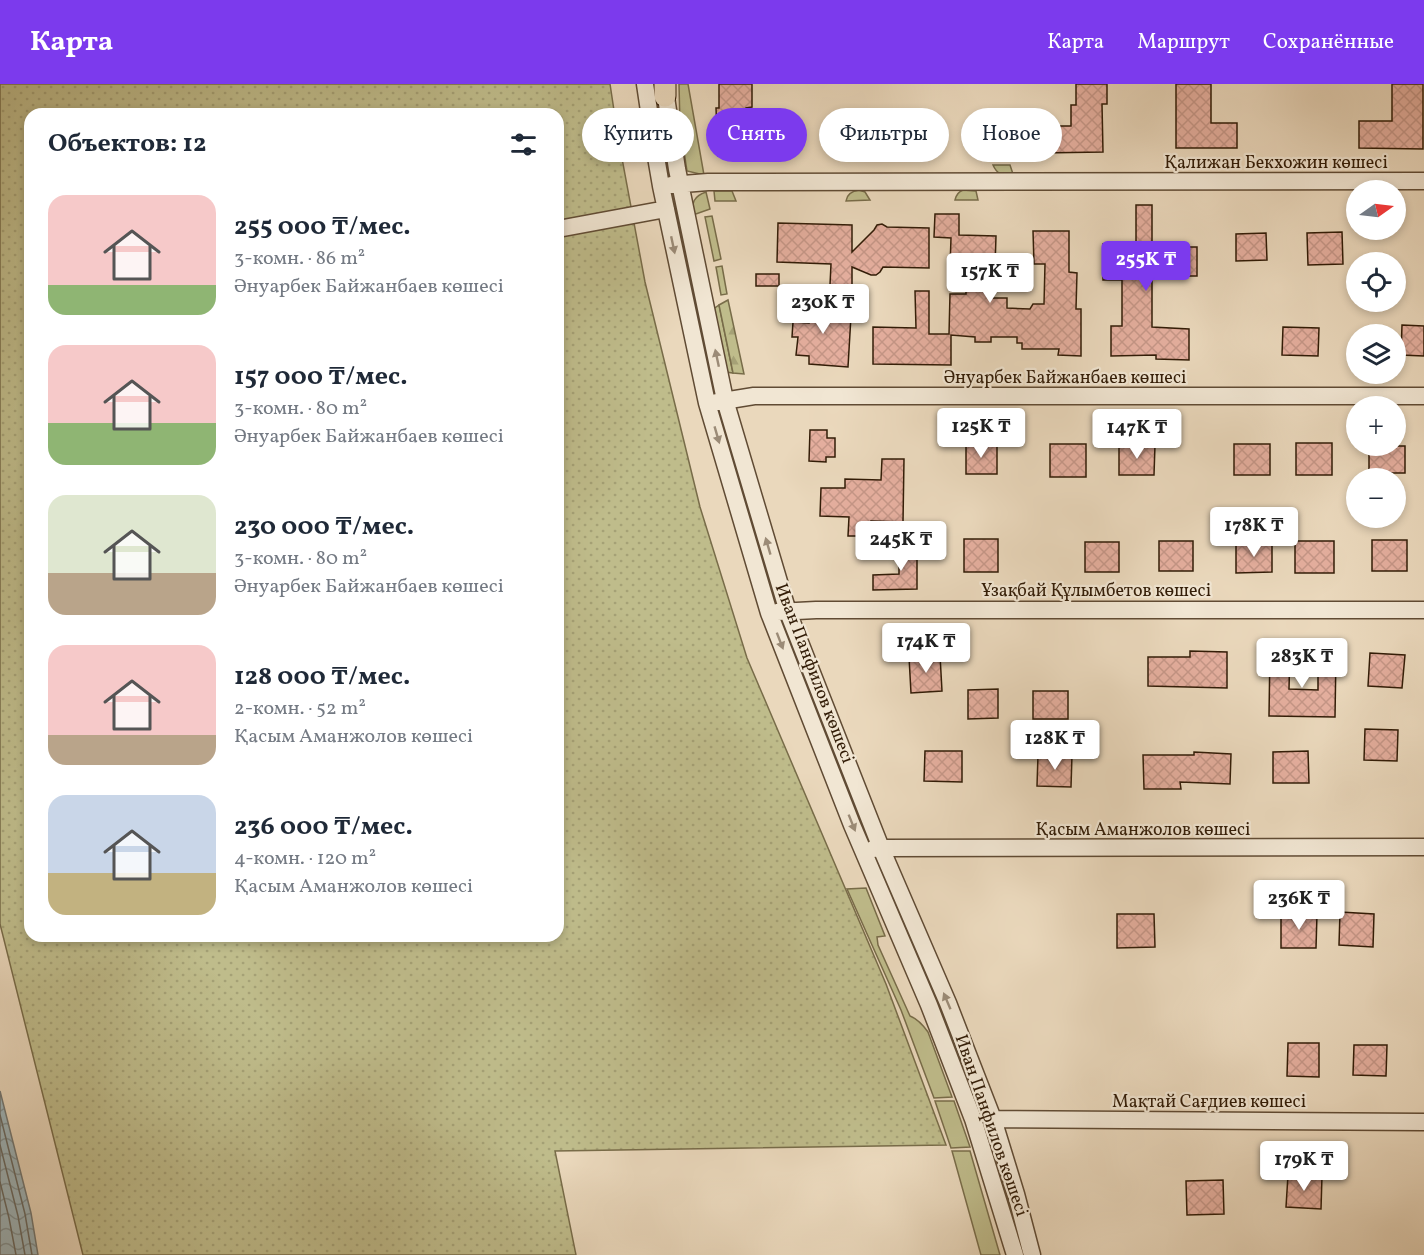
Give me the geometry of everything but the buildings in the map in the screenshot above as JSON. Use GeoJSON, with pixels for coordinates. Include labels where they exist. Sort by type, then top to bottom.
{"type":"FeatureCollection","features":[{"type":"Feature","properties":{"kind":"street","name":"Иван Панфилов көшесі"},"geometry":{"type":"LineString","coordinates":[[645,84],[661,186],[707,403],[769,613],[863,851],[929,1005],[974,1119],[1015,1255]]}},
{"type":"Feature","properties":{"kind":"street","name":"Иван Панфилов көшесі"},"geometry":{"type":"LineString","coordinates":[[665,88],[680,184],[725,400],[788,612],[881,848],[948,1003],[993,1119],[1032,1255]]}},
{"type":"Feature","properties":{"kind":"street","name":"Қалижан Бекхожин көшесі"},"geometry":{"type":"LineString","coordinates":[[661,186],[708,182],[1424,181]]}},
{"type":"Feature","properties":{"kind":"street"},"geometry":{"type":"LineString","coordinates":[[564,227],[666,209]]}},
{"type":"Feature","properties":{"kind":"street","name":"Әнуарбек Байжанбаев көшесі"},"geometry":{"type":"LineString","coordinates":[[707,403],[754,396],[1424,396]]}},
{"type":"Feature","properties":{"kind":"street","name":"Ұзақбай Құлымбетов көшесі"},"geometry":{"type":"LineString","coordinates":[[769,613],[840,610],[1424,610]]}},
{"type":"Feature","properties":{"kind":"street","name":"Қасым Аманжолов көшесі"},"geometry":{"type":"LineString","coordinates":[[863,851],[881,848],[1424,847]]}},
{"type":"Feature","properties":{"kind":"street","name":"Мақтай Сағдиев көшесі"},"geometry":{"type":"LineString","coordinates":[[993,1119],[1424,1122]]}},
{"type":"Feature","properties":{"kind":"green space"},"geometry":{"type":"Polygon","coordinates":[[[0,84],[610,84],[614,108],[582,108],[582,162],[623,162],[645,282],[700,507],[747,658],[886,984],[946,1145],[555,1151],[576,1255],[83,1255],[0,924],[0,84]]]}},
{"type":"Feature","properties":{"kind":"green space"},"geometry":{"type":"Polygon","coordinates":[[[679,84],[688,84],[692,108],[680,108],[679,84]]]}},
{"type":"Feature","properties":{"kind":"green space"},"geometry":{"type":"Polygon","coordinates":[[[694,118],[704,175],[687,171],[686,162],[694,162],[694,118]]]}},
{"type":"Feature","properties":{"kind":"green space"},"geometry":{"type":"Polygon","coordinates":[[[993,165],[1010,165],[1013,174],[999,173],[993,165]]]}},
{"type":"Feature","properties":{"kind":"green space"},"geometry":{"type":"Polygon","coordinates":[[[859,190],[865,192],[870,200],[846,201],[850,193],[859,190]]]}},
{"type":"Feature","properties":{"kind":"green space"},"geometry":{"type":"Polygon","coordinates":[[[963,190],[976,191],[978,200],[955,200],[957,194],[963,190]]]}},
{"type":"Feature","properties":{"kind":"green space"},"geometry":{"type":"Polygon","coordinates":[[[714,191],[732,191],[736,201],[715,201],[714,191]]]}},
{"type":"Feature","properties":{"kind":"green space"},"geometry":{"type":"Polygon","coordinates":[[[706,192],[710,209],[693,215],[694,200],[706,192]]]}},
{"type":"Feature","properties":{"kind":"green space"},"geometry":{"type":"Polygon","coordinates":[[[712,216],[721,259],[714,261],[705,217],[712,216]]]}},
{"type":"Feature","properties":{"kind":"green space"},"geometry":{"type":"Polygon","coordinates":[[[722,266],[727,294],[721,295],[716,267],[722,266]]]}},
{"type":"Feature","properties":{"kind":"green space"},"geometry":{"type":"Polygon","coordinates":[[[728,300],[744,374],[733,373],[719,305],[728,300]]]}},
{"type":"Feature","properties":{"kind":"green space"},"geometry":{"type":"Polygon","coordinates":[[[719,305],[733,373],[726,372],[712,310],[719,305]]]}},
{"type":"Feature","properties":{"kind":"green space"},"geometry":{"type":"Polygon","coordinates":[[[866,888],[885,936],[877,937],[878,945],[910,1016],[928,1032],[952,1097],[934,1098],[901,1010],[847,889],[866,888]]]}},
{"type":"Feature","properties":{"kind":"green space"},"geometry":{"type":"Polygon","coordinates":[[[935,1101],[954,1101],[970,1147],[951,1148],[935,1101]]]}},
{"type":"Feature","properties":{"kind":"green space"},"geometry":{"type":"Polygon","coordinates":[[[952,1151],[970,1151],[1000,1255],[981,1255],[952,1151]]]}},
{"type":"Feature","properties":{"kind":"water"},"geometry":{"type":"Polygon","coordinates":[[[0,1091],[31,1213],[38,1255],[0,1255],[0,1091]]]}}]}
